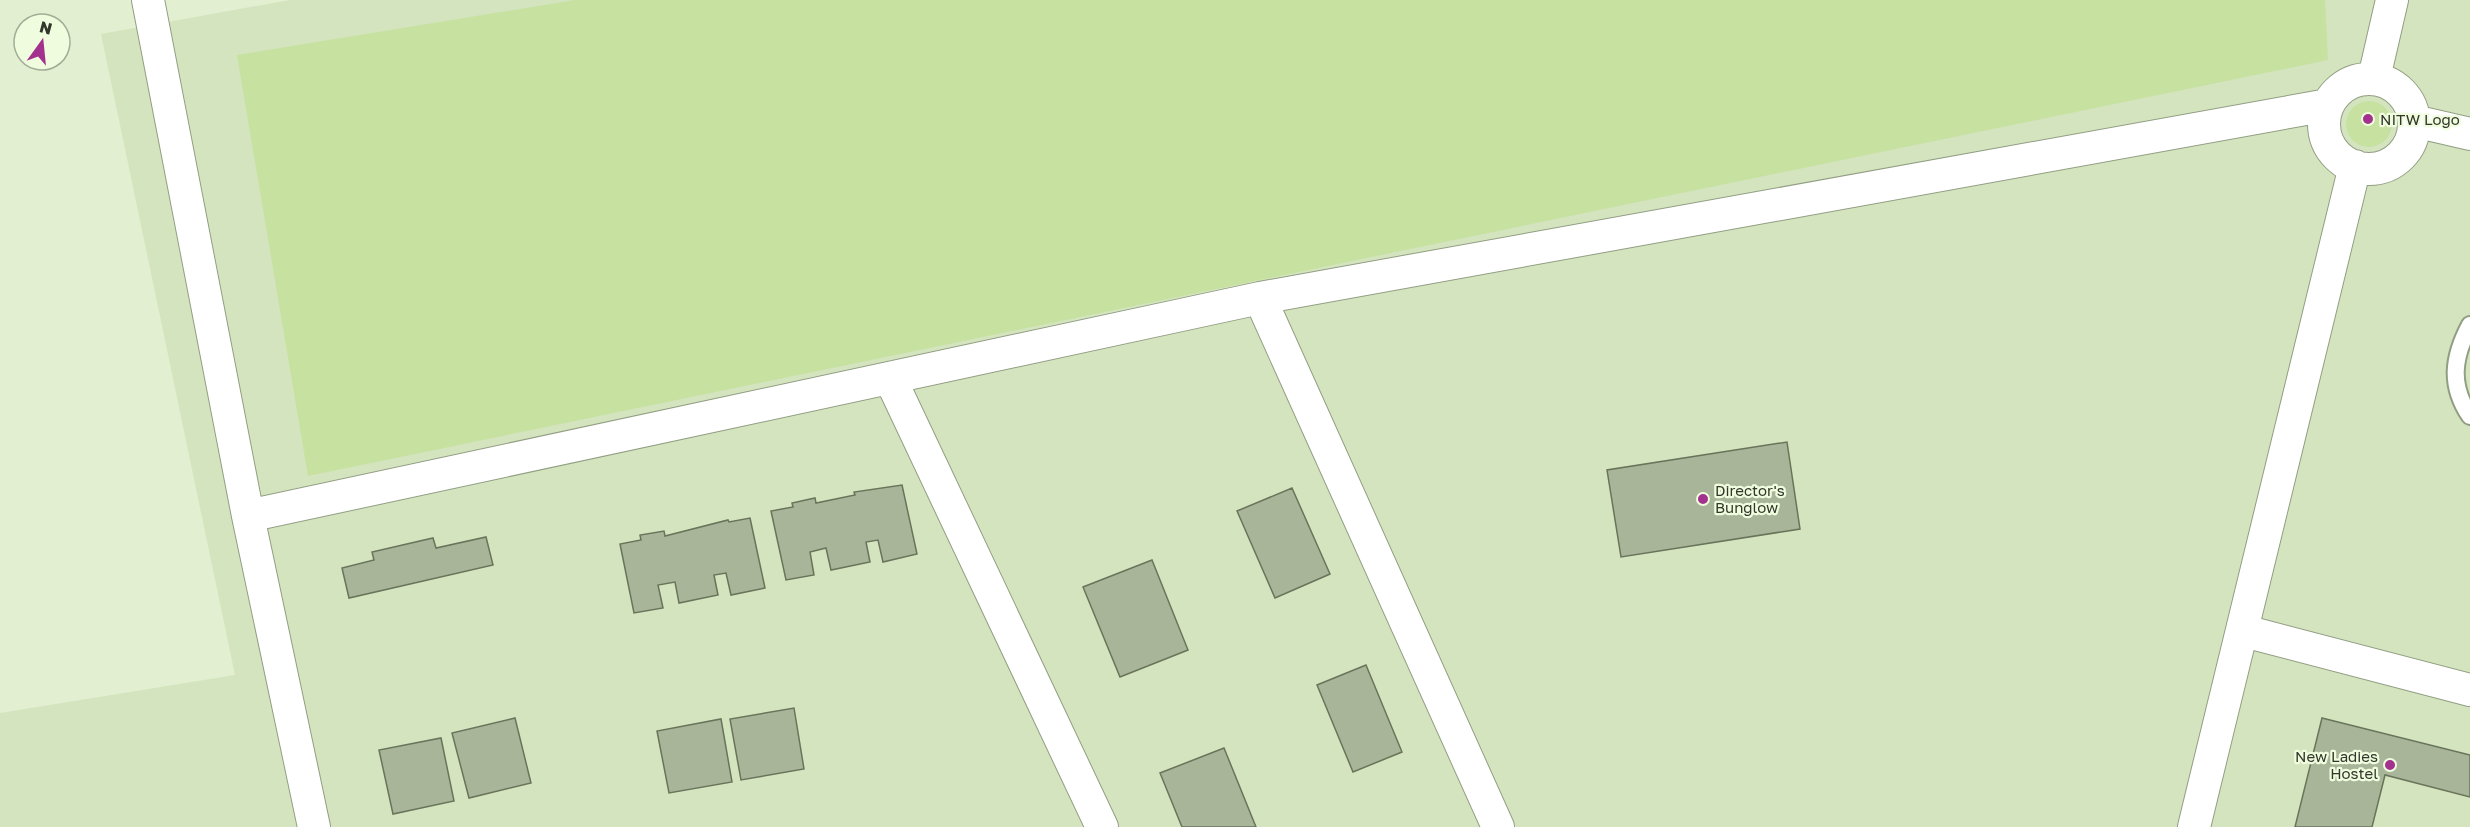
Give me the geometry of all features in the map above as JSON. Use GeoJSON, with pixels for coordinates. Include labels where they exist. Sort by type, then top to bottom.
{"type":"FeatureCollection","features":[{"type":"Feature","properties":{"kind":"street"},"geometry":{"type":"LineString","coordinates":[[148,0],[248,516],[314,827]]}},
{"type":"Feature","properties":{"kind":"street"},"geometry":{"type":"LineString","coordinates":[[2374,78],[2392,0]]}},
{"type":"Feature","properties":{"kind":"street"},"geometry":{"type":"LineString","coordinates":[[2374,78],[2393,86],[2404,95],[2411,107],[2414,121],[2410,142],[2397,159],[2385,166],[2355,166],[2342,159],[2331,148],[2325,127],[2328,105],[2337,92],[2350,83],[2374,78]]}},
{"type":"Feature","properties":{"kind":"street"},"geometry":{"type":"LineString","coordinates":[[248,516],[1260,298],[2328,105]]}},
{"type":"Feature","properties":{"kind":"street"},"geometry":{"type":"LineString","coordinates":[[2414,121],[2470,134]]}},
{"type":"Feature","properties":{"kind":"street"},"geometry":{"type":"LineString","coordinates":[[2194,827],[2244,631],[2355,166]]}},
{"type":"Feature","properties":{"kind":"street"},"geometry":{"type":"LineString","coordinates":[[1260,298],[1498,827]]}},
{"type":"Feature","properties":{"kind":"street"},"geometry":{"type":"LineString","coordinates":[[890,378],[1102,827]]}},
{"type":"Feature","properties":{"kind":"street"},"geometry":{"type":"LineString","coordinates":[[2244,631],[2470,690]]}},
{"type":"Feature","properties":{"kind":"lane"},"geometry":{"type":"LineString","coordinates":[[2470,325],[2460,343],[2455,363],[2456,389],[2470,416]]}},
{"type":"Feature","properties":{"kind":"shaded area"},"geometry":{"type":"Polygon","coordinates":[[[290,0],[2470,0],[2470,827],[0,827],[0,713],[235,675],[101,34],[290,0]]]}},
{"type":"Feature","properties":{"kind":"green space"},"geometry":{"type":"Polygon","coordinates":[[[575,0],[2325,0],[2328,60],[308,476],[237,55],[575,0]]]}},
{"type":"Feature","properties":{"kind":"green space"},"geometry":{"type":"Polygon","coordinates":[[[2369,101],[2385,108],[2392,124],[2385,140],[2369,147],[2353,140],[2346,124],[2353,108],[2369,101]]]}},
{"type":"Feature","properties":{"kind":"building","name":"Director's Bunglow"},"geometry":{"type":"Polygon","coordinates":[[[1787,442],[1800,529],[1621,557],[1607,470],[1787,442]]]}},
{"type":"Feature","properties":{"kind":"building"},"geometry":{"type":"Polygon","coordinates":[[[902,485],[917,554],[883,562],[878,540],[866,542],[870,562],[831,570],[826,548],[810,552],[814,575],[786,580],[771,511],[793,507],[792,503],[815,498],[816,503],[855,495],[854,492],[902,485]]]}},
{"type":"Feature","properties":{"kind":"building"},"geometry":{"type":"Polygon","coordinates":[[[1292,488],[1330,574],[1275,598],[1237,511],[1292,488]]]}},
{"type":"Feature","properties":{"kind":"building"},"geometry":{"type":"Polygon","coordinates":[[[750,518],[765,588],[731,595],[726,573],[714,575],[718,595],[679,603],[675,582],[658,585],[663,608],[634,613],[620,544],[641,540],[640,535],[664,531],[665,536],[728,520],[729,522],[750,518]]]}},
{"type":"Feature","properties":{"kind":"building"},"geometry":{"type":"Polygon","coordinates":[[[486,537],[493,565],[349,598],[342,568],[374,560],[372,552],[433,538],[436,548],[486,537]]]}},
{"type":"Feature","properties":{"kind":"building"},"geometry":{"type":"Polygon","coordinates":[[[1152,560],[1188,650],[1120,677],[1083,587],[1152,560]]]}},
{"type":"Feature","properties":{"kind":"building"},"geometry":{"type":"Polygon","coordinates":[[[1366,665],[1402,752],[1353,772],[1317,685],[1366,665]]]}},
{"type":"Feature","properties":{"kind":"building"},"geometry":{"type":"Polygon","coordinates":[[[794,708],[804,769],[741,780],[730,719],[794,708]]]}},
{"type":"Feature","properties":{"kind":"building"},"geometry":{"type":"Polygon","coordinates":[[[515,718],[531,783],[469,798],[452,733],[515,718]]]}},
{"type":"Feature","properties":{"kind":"building","name":"New Ladies Hostel"},"geometry":{"type":"Polygon","coordinates":[[[2322,718],[2470,755],[2470,797],[2385,775],[2372,827],[2295,827],[2322,718]]]}},
{"type":"Feature","properties":{"kind":"building"},"geometry":{"type":"Polygon","coordinates":[[[721,719],[732,782],[669,793],[657,731],[721,719]]]}},
{"type":"Feature","properties":{"kind":"building"},"geometry":{"type":"Polygon","coordinates":[[[441,738],[454,801],[393,814],[379,750],[441,738]]]}},
{"type":"Feature","properties":{"kind":"building"},"geometry":{"type":"Polygon","coordinates":[[[1224,748],[1256,827],[1182,827],[1160,773],[1224,748]]]}},
{"type":"Feature","properties":{"kind":"place","name":"NITW Logo"},"geometry":{"type":"Point","coordinates":[2368,119]}},
{"type":"Feature","properties":{"kind":"place","name":"Director's Bunglow"},"geometry":{"type":"Point","coordinates":[1703,499]}},
{"type":"Feature","properties":{"kind":"place","name":"New Ladies Hostel"},"geometry":{"type":"Point","coordinates":[2390,765]}}]}
